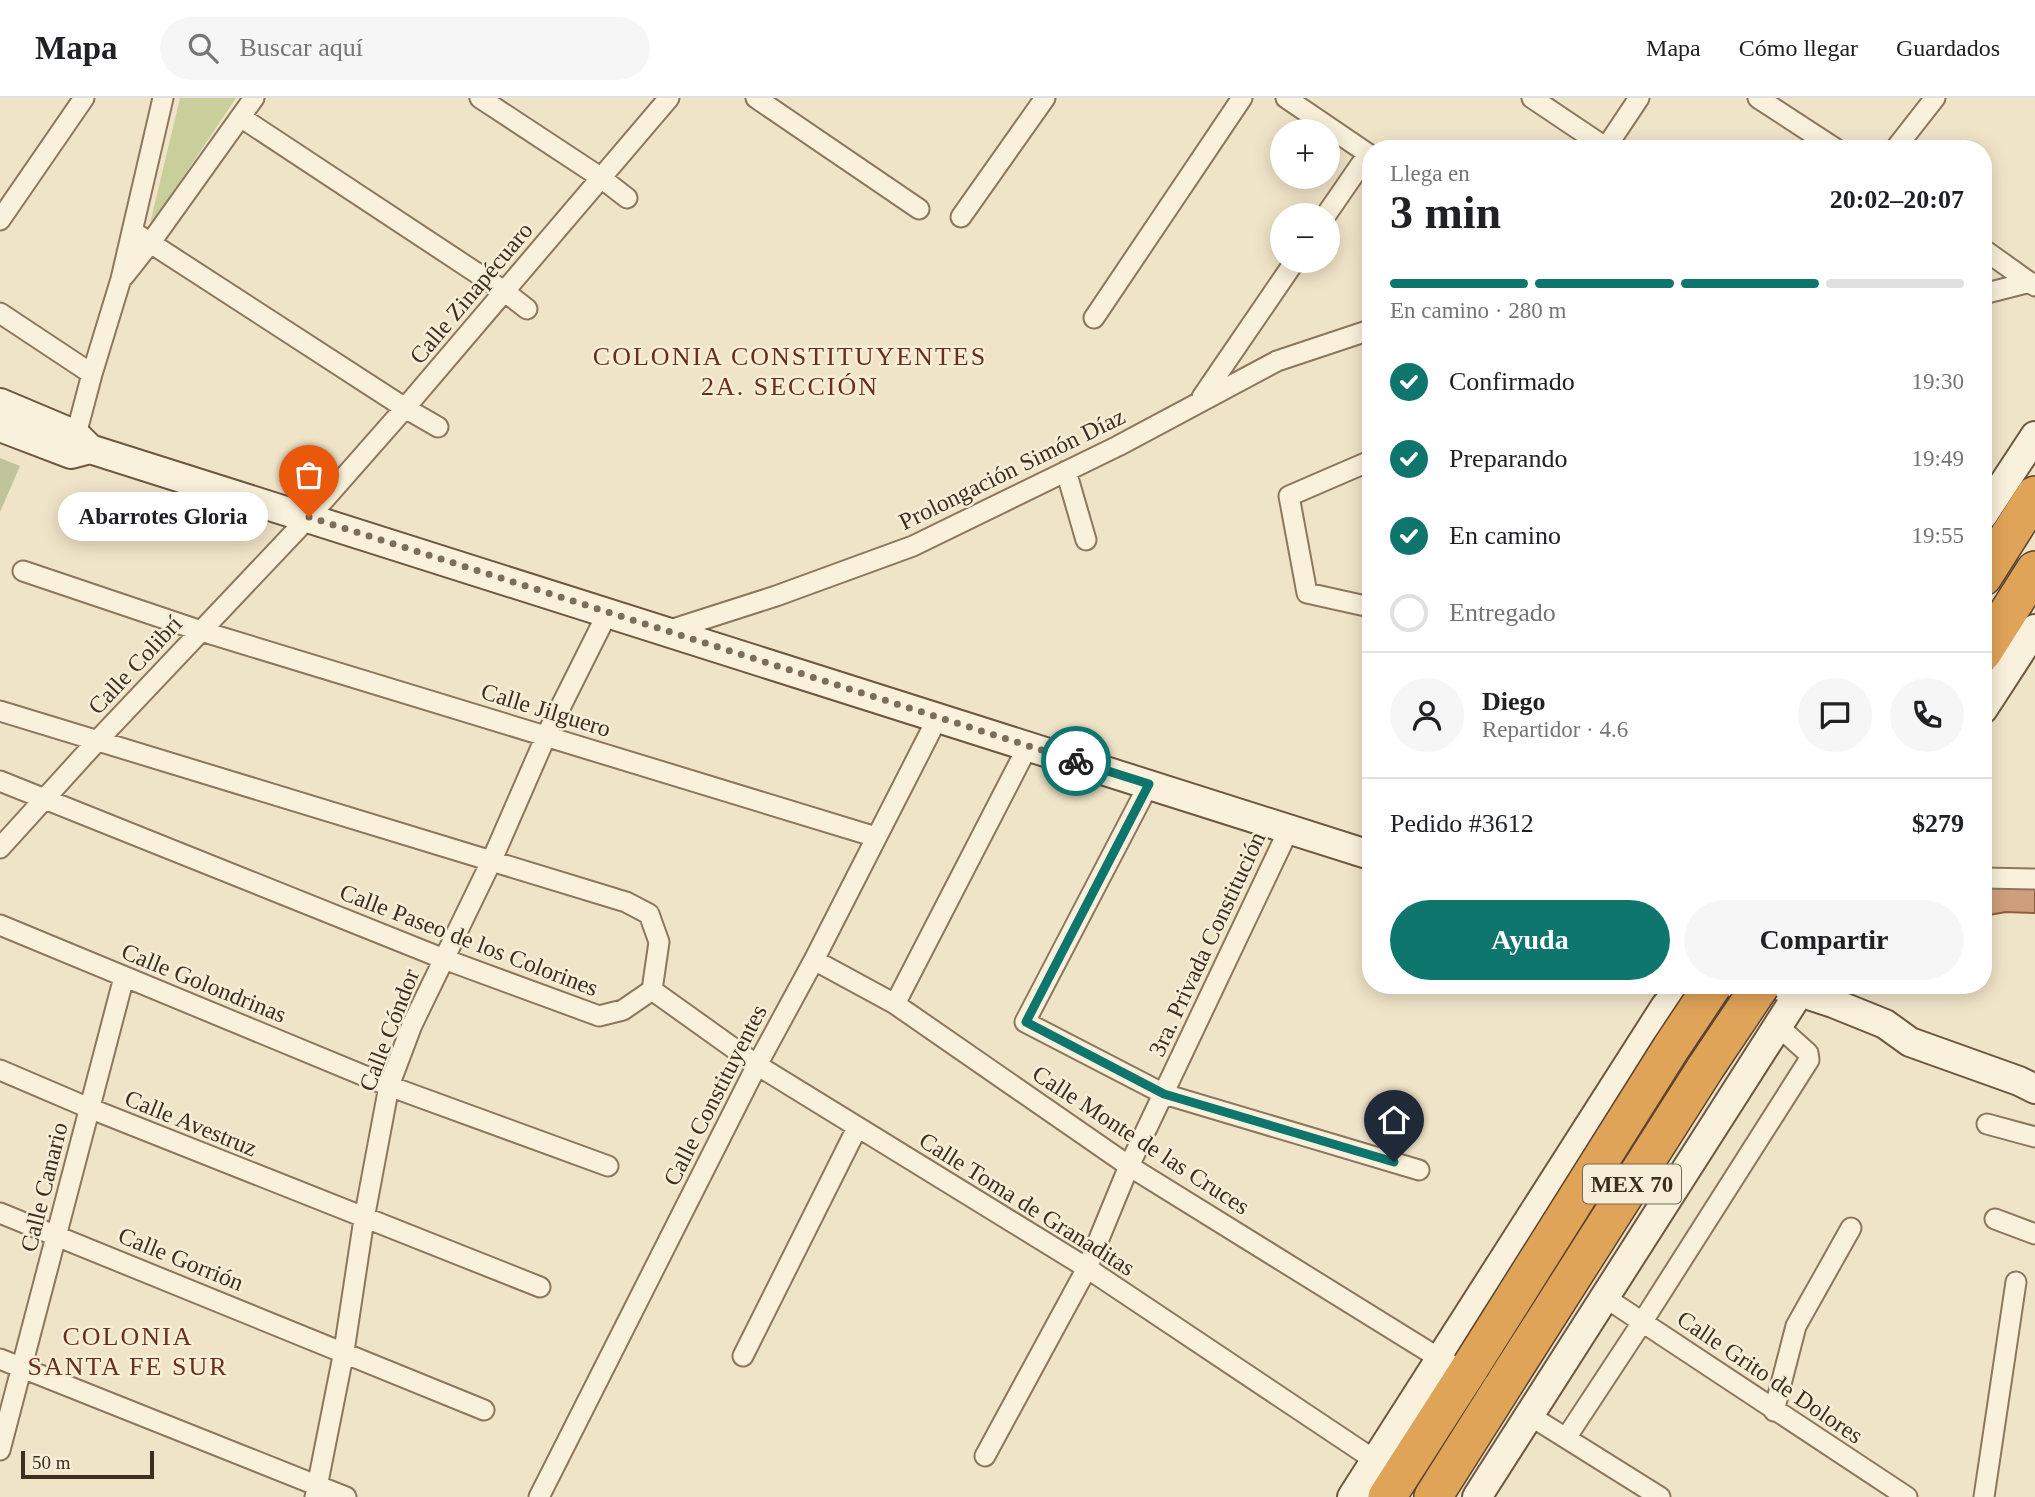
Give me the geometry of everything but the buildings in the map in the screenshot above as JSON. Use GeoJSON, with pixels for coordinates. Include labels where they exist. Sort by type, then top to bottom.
{"type":"FeatureCollection","features":[{"type":"Feature","properties":{"kind":"highway"},"geometry":{"type":"LineString","coordinates":[[1992,563],[2035,495]]}},
{"type":"Feature","properties":{"kind":"highway"},"geometry":{"type":"LineString","coordinates":[[1992,638],[2035,570]]}},
{"type":"Feature","properties":{"kind":"highway","name":"MEX 70"},"geometry":{"type":"LineString","coordinates":[[1387,1497],[1457,1363],[1707,994]]}},
{"type":"Feature","properties":{"kind":"highway","name":"MEX 70"},"geometry":{"type":"LineString","coordinates":[[1433,1497],[1755,994]]}},
{"type":"Feature","properties":{"kind":"main road"},"geometry":{"type":"LineString","coordinates":[[0,403],[79,446]]}},
{"type":"Feature","properties":{"kind":"main road"},"geometry":{"type":"LineString","coordinates":[[0,427],[79,446],[309,517],[1362,852]]}},
{"type":"Feature","properties":{"kind":"main road"},"geometry":{"type":"LineString","coordinates":[[1992,501],[2035,436]]}},
{"type":"Feature","properties":{"kind":"main road"},"geometry":{"type":"LineString","coordinates":[[1992,695],[2035,629]]}},
{"type":"Feature","properties":{"kind":"main road"},"geometry":{"type":"LineString","coordinates":[[1352,1497],[1376,1461],[1457,1363],[1665,1007],[1676,994]]}},
{"type":"Feature","properties":{"kind":"main road"},"geometry":{"type":"LineString","coordinates":[[1665,1007],[1691,994]]}},
{"type":"Feature","properties":{"kind":"main road"},"geometry":{"type":"LineString","coordinates":[[1724,994],[1745,1005],[1756,1019],[1762,1035],[1762,1052]]}},
{"type":"Feature","properties":{"kind":"main road"},"geometry":{"type":"LineString","coordinates":[[1777,994],[1801,998],[1885,1024],[1910,1042]]}},
{"type":"Feature","properties":{"kind":"main road"},"geometry":{"type":"LineString","coordinates":[[1801,998],[1879,1040],[1910,1042],[2035,1089]]}},
{"type":"Feature","properties":{"kind":"main road"},"geometry":{"type":"LineString","coordinates":[[1477,1497],[1762,1052],[1801,998]]}},
{"type":"Feature","properties":{"kind":"street"},"geometry":{"type":"LineString","coordinates":[[0,220],[84,98]]}},
{"type":"Feature","properties":{"kind":"street"},"geometry":{"type":"LineString","coordinates":[[79,446],[92,374],[121,279],[163,98]]}},
{"type":"Feature","properties":{"kind":"street"},"geometry":{"type":"LineString","coordinates":[[121,279],[151,243],[254,98]]}},
{"type":"Feature","properties":{"kind":"street"},"geometry":{"type":"LineString","coordinates":[[480,98],[600,177],[626,198]]}},
{"type":"Feature","properties":{"kind":"street","name":"Calle Zinapécuaro"},"geometry":{"type":"LineString","coordinates":[[309,517],[669,98]]}},
{"type":"Feature","properties":{"kind":"street"},"geometry":{"type":"LineString","coordinates":[[756,98],[919,209]]}},
{"type":"Feature","properties":{"kind":"street"},"geometry":{"type":"LineString","coordinates":[[961,216],[1045,98]]}},
{"type":"Feature","properties":{"kind":"street"},"geometry":{"type":"LineString","coordinates":[[1094,318],[1242,98]]}},
{"type":"Feature","properties":{"kind":"street"},"geometry":{"type":"LineString","coordinates":[[1286,98],[1362,149]]}},
{"type":"Feature","properties":{"kind":"street"},"geometry":{"type":"LineString","coordinates":[[1532,98],[1594,140]]}},
{"type":"Feature","properties":{"kind":"street"},"geometry":{"type":"LineString","coordinates":[[1611,140],[1639,98]]}},
{"type":"Feature","properties":{"kind":"street"},"geometry":{"type":"LineString","coordinates":[[1758,98],[1822,140]]}},
{"type":"Feature","properties":{"kind":"street"},"geometry":{"type":"LineString","coordinates":[[1902,140],[1935,98]]}},
{"type":"Feature","properties":{"kind":"street"},"geometry":{"type":"LineString","coordinates":[[242,118],[504,290],[527,309]]}},
{"type":"Feature","properties":{"kind":"street"},"geometry":{"type":"LineString","coordinates":[[1334,203],[1362,164]]}},
{"type":"Feature","properties":{"kind":"street"},"geometry":{"type":"LineString","coordinates":[[132,231],[438,428]]}},
{"type":"Feature","properties":{"kind":"street"},"geometry":{"type":"LineString","coordinates":[[1992,255],[2033,284]]}},
{"type":"Feature","properties":{"kind":"street"},"geometry":{"type":"LineString","coordinates":[[1199,401],[1287,273]]}},
{"type":"Feature","properties":{"kind":"street"},"geometry":{"type":"LineString","coordinates":[[1992,292],[2033,284]]}},
{"type":"Feature","properties":{"kind":"street"},"geometry":{"type":"LineString","coordinates":[[0,313],[92,374]]}},
{"type":"Feature","properties":{"kind":"street","name":"Prolongación Simón Díaz"},"geometry":{"type":"LineString","coordinates":[[667,631],[776,596],[913,546],[1118,446],[1277,361],[1362,333]]}},
{"type":"Feature","properties":{"kind":"street"},"geometry":{"type":"LineString","coordinates":[[1362,464],[1289,496],[1307,593],[1362,605]]}},
{"type":"Feature","properties":{"kind":"street"},"geometry":{"type":"LineString","coordinates":[[1066,471],[1086,540]]}},
{"type":"Feature","properties":{"kind":"street","name":"Calle Colibrí"},"geometry":{"type":"LineString","coordinates":[[0,848],[309,517]]}},
{"type":"Feature","properties":{"kind":"street","name":"Calle Jilguero"},"geometry":{"type":"LineString","coordinates":[[23,571],[201,631],[876,837]]}},
{"type":"Feature","properties":{"kind":"street","name":"Calle Cóndor"},"geometry":{"type":"LineString","coordinates":[[316,1491],[344,1351],[364,1219],[389,1086],[412,1025],[491,862],[546,736],[608,612]]}},
{"type":"Feature","properties":{"kind":"street"},"geometry":{"type":"LineString","coordinates":[[0,711],[626,902],[649,914],[659,942],[652,990]]}},
{"type":"Feature","properties":{"kind":"street","name":"Calle Constituyentes"},"geometry":{"type":"LineString","coordinates":[[539,1497],[757,1065],[814,960],[938,717]]}},
{"type":"Feature","properties":{"kind":"street"},"geometry":{"type":"LineString","coordinates":[[895,1004],[1028,746]]}},
{"type":"Feature","properties":{"kind":"street","name":"Calle Paseo de los Colorines"},"geometry":{"type":"LineString","coordinates":[[0,781],[444,959],[599,1016],[623,1010],[652,990]]}},
{"type":"Feature","properties":{"kind":"street"},"geometry":{"type":"LineString","coordinates":[[1149,784],[1026,1022],[1164,1094],[1419,1170]]}},
{"type":"Feature","properties":{"kind":"street","name":"3ra. Privada Constitución"},"geometry":{"type":"LineString","coordinates":[[985,1456],[1087,1268],[1129,1167],[1289,829]]}},
{"type":"Feature","properties":{"kind":"street"},"geometry":{"type":"LineString","coordinates":[[1992,878],[2035,879]]}},
{"type":"Feature","properties":{"kind":"street","name":"Calle Golondrinas"},"geometry":{"type":"LineString","coordinates":[[0,925],[389,1086],[608,1166]]}},
{"type":"Feature","properties":{"kind":"street","name":"Calle Monte de las Cruces"},"geometry":{"type":"LineString","coordinates":[[814,960],[895,1004],[1129,1167],[1457,1363]]}},
{"type":"Feature","properties":{"kind":"street","name":"Calle Canario"},"geometry":{"type":"LineString","coordinates":[[0,1450],[124,977]]}},
{"type":"Feature","properties":{"kind":"street","name":"Calle Toma de Granaditas"},"geometry":{"type":"LineString","coordinates":[[652,990],[757,1065],[1087,1268],[1376,1461]]}},
{"type":"Feature","properties":{"kind":"street"},"geometry":{"type":"LineString","coordinates":[[1566,1438],[1809,1060],[1801,998]]}},
{"type":"Feature","properties":{"kind":"street","name":"Calle Avestruz"},"geometry":{"type":"LineString","coordinates":[[0,1070],[364,1219],[540,1287]]}},
{"type":"Feature","properties":{"kind":"street"},"geometry":{"type":"LineString","coordinates":[[1987,1124],[2035,1137]]}},
{"type":"Feature","properties":{"kind":"street"},"geometry":{"type":"LineString","coordinates":[[743,1356],[857,1128]]}},
{"type":"Feature","properties":{"kind":"street","name":"Calle Gorrión"},"geometry":{"type":"LineString","coordinates":[[0,1213],[484,1410]]}},
{"type":"Feature","properties":{"kind":"street"},"geometry":{"type":"LineString","coordinates":[[1995,1219],[2035,1234]]}},
{"type":"Feature","properties":{"kind":"street"},"geometry":{"type":"LineString","coordinates":[[1774,1411],[1797,1326],[1852,1228]]}},
{"type":"Feature","properties":{"kind":"street"},"geometry":{"type":"LineString","coordinates":[[1984,1497],[2016,1282]]}},
{"type":"Feature","properties":{"kind":"street","name":"Calle Grito de Dolores"},"geometry":{"type":"LineString","coordinates":[[1606,1298],[1907,1497]]}},
{"type":"Feature","properties":{"kind":"street"},"geometry":{"type":"LineString","coordinates":[[0,1359],[316,1491],[346,1497]]}},
{"type":"Feature","properties":{"kind":"street"},"geometry":{"type":"LineString","coordinates":[[1530,1415],[1660,1497]]}},
{"type":"Feature","properties":{"kind":"green space"},"geometry":{"type":"Polygon","coordinates":[[[180,98],[236,98],[149,228],[180,98]]]}},
{"type":"Feature","properties":{"kind":"green space"},"geometry":{"type":"Polygon","coordinates":[[[0,458],[20,466],[0,512],[0,458]]]}},
{"type":"Feature","properties":{"kind":"way so far"},"geometry":{"type":"LineString","coordinates":[[309,517],[1076,761]]}},
{"type":"Feature","properties":{"kind":"place","name":"Abarrotes Gloria"},"geometry":{"type":"Point","coordinates":[309,517]}},
{"type":"Feature","properties":{"kind":"district","name":"COLONIA CONSTITUYENTES 2A. SECCIÓN"},"geometry":{"type":"Point","coordinates":[790,371]}},
{"type":"Feature","properties":{"kind":"district","name":"COLONIA SANTA FE SUR"},"geometry":{"type":"Point","coordinates":[128,1351]}},
{"type":"Feature","properties":{"kind":"route"},"geometry":{"type":"LineString","coordinates":[[1076,761],[1149,784],[1026,1022],[1164,1094],[1394,1162]]}}]}
